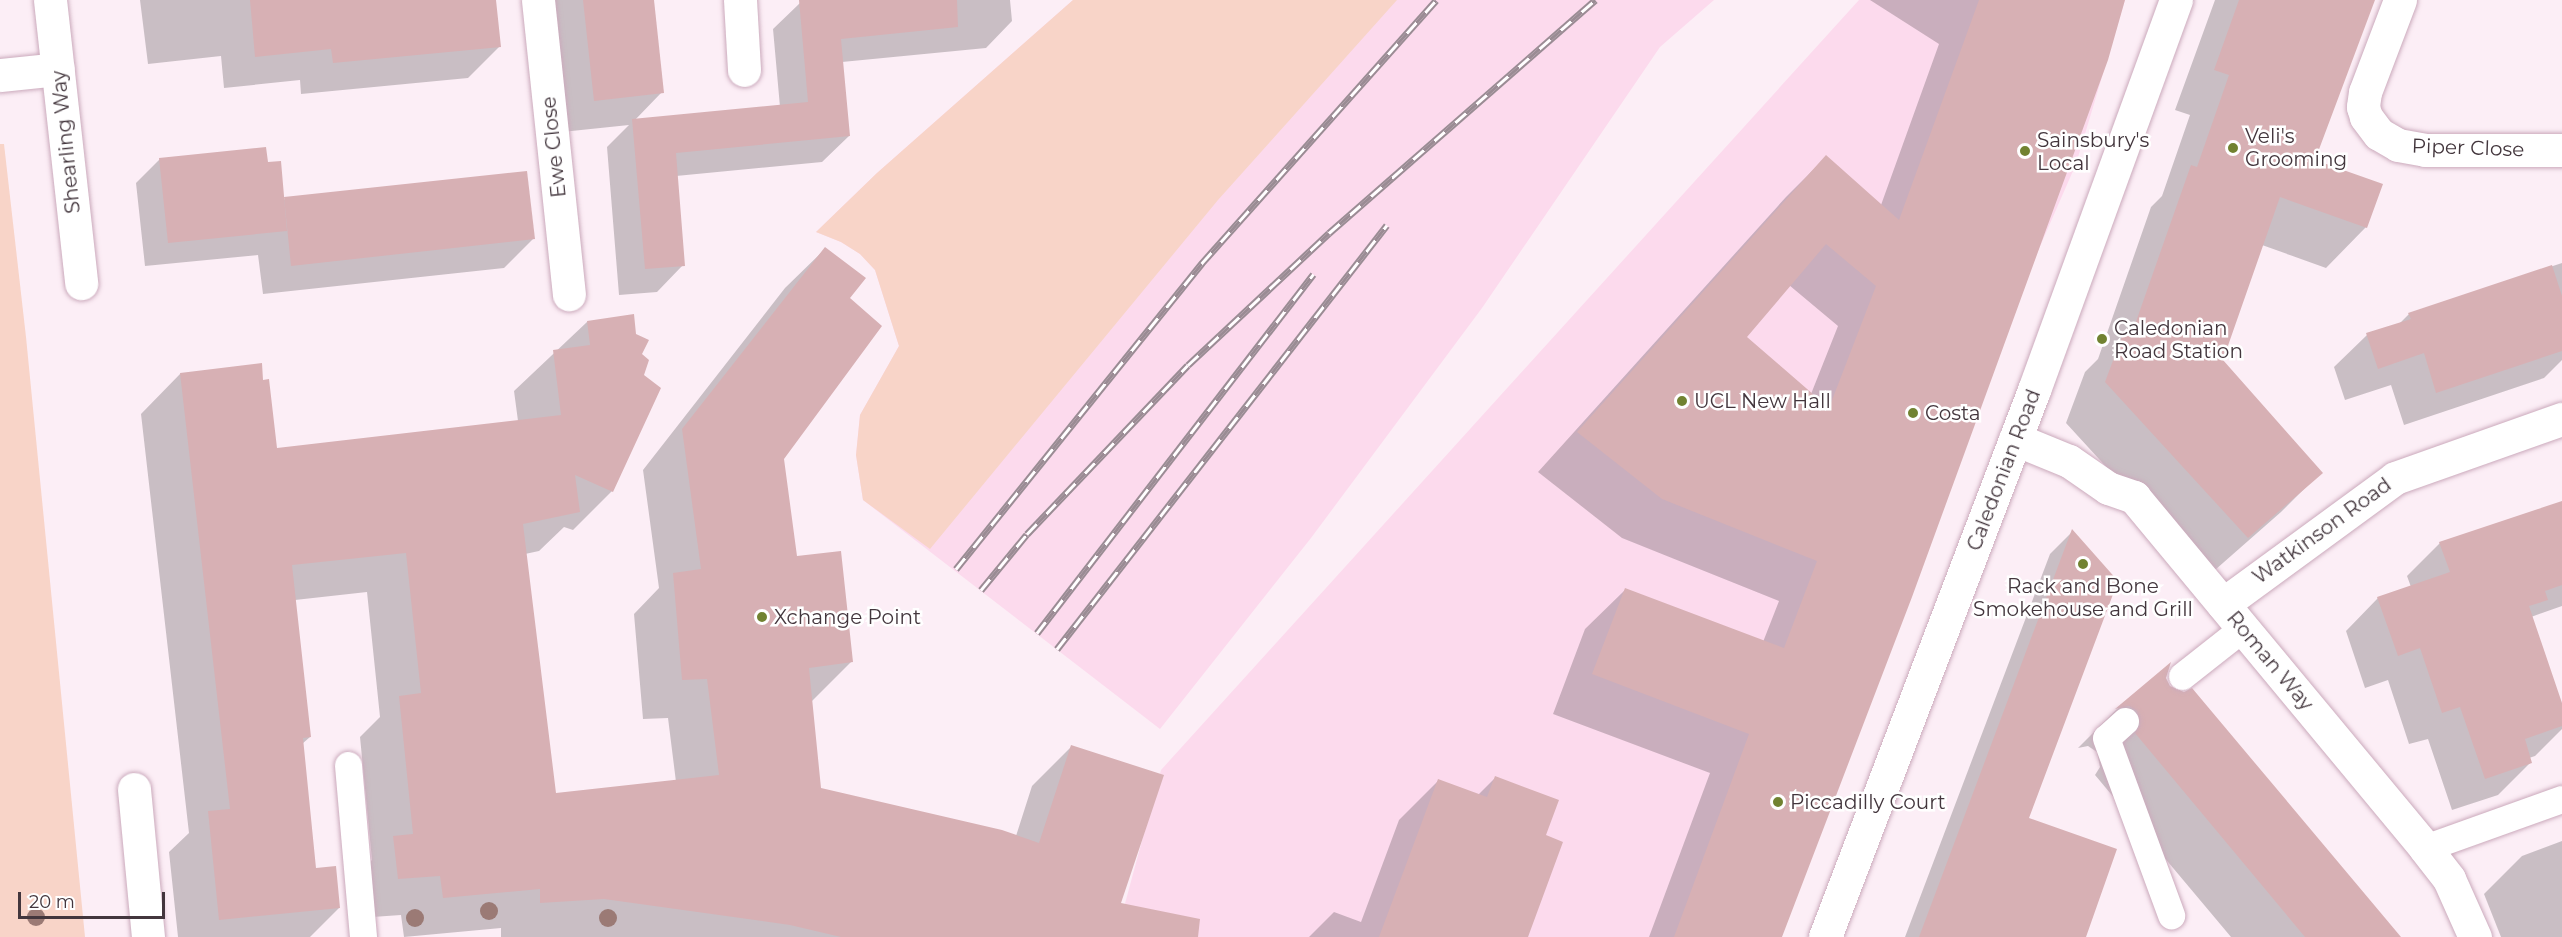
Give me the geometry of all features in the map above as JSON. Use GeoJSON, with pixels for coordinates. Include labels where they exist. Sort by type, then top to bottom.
{"type":"FeatureCollection","features":[{"type":"Feature","properties":{"kind":"street","name":"Shearling Way"},"geometry":{"type":"LineString","coordinates":[[50,0],[81,283]]}},
{"type":"Feature","properties":{"kind":"street","name":"Ewe Close"},"geometry":{"type":"LineString","coordinates":[[538,0],[569,294]]}},
{"type":"Feature","properties":{"kind":"street"},"geometry":{"type":"LineString","coordinates":[[740,0],[744,70]]}},
{"type":"Feature","properties":{"kind":"street","name":"Caledonian Road"},"geometry":{"type":"LineString","coordinates":[[1824,937],[2015,439],[2176,0]]}},
{"type":"Feature","properties":{"kind":"street","name":"Piper Close"},"geometry":{"type":"LineString","coordinates":[[2400,0],[2365,92],[2363,107],[2366,117],[2379,134],[2398,145],[2426,150],[2562,150]]}},
{"type":"Feature","properties":{"kind":"street"},"geometry":{"type":"LineString","coordinates":[[0,75],[58,69]]}},
{"type":"Feature","properties":{"kind":"street","name":"Watkinson Road"},"geometry":{"type":"LineString","coordinates":[[2233,616],[2395,478],[2562,419]]}},
{"type":"Feature","properties":{"kind":"street","name":"Roman Way"},"geometry":{"type":"LineString","coordinates":[[2015,439],[2069,461],[2108,488],[2134,497],[2425,848],[2449,879],[2475,937]]}},
{"type":"Feature","properties":{"kind":"street"},"geometry":{"type":"LineString","coordinates":[[134,789],[148,937]]}},
{"type":"Feature","properties":{"kind":"lane"},"geometry":{"type":"LineString","coordinates":[[2182,676],[2233,616]]}},
{"type":"Feature","properties":{"kind":"lane"},"geometry":{"type":"LineString","coordinates":[[2125,721],[2106,738],[2171,915]]}},
{"type":"Feature","properties":{"kind":"lane"},"geometry":{"type":"LineString","coordinates":[[348,765],[363,937]]}},
{"type":"Feature","properties":{"kind":"lane"},"geometry":{"type":"LineString","coordinates":[[2425,848],[2562,799]]}},
{"type":"Feature","properties":{"kind":"shaded area"},"geometry":{"type":"Polygon","coordinates":[[[1073,0],[1714,0],[1660,47],[1482,308],[1311,538],[1160,729],[863,500],[856,455],[860,415],[899,346],[875,270],[860,254],[841,242],[816,232],[877,173],[1073,0]]]}},
{"type":"Feature","properties":{"kind":"shaded area"},"geometry":{"type":"Polygon","coordinates":[[[1073,0],[1397,0],[1218,200],[930,549],[863,500],[856,455],[860,415],[899,346],[875,270],[860,254],[841,242],[816,232],[877,173],[1073,0]]]}},
{"type":"Feature","properties":{"kind":"shaded area"},"geometry":{"type":"Polygon","coordinates":[[[1859,0],[2125,0],[2076,164],[2038,251],[1776,937],[1116,937],[1161,770],[1859,0]]]}},
{"type":"Feature","properties":{"kind":"shaded area"},"geometry":{"type":"Polygon","coordinates":[[[0,144],[4,144],[26,337],[85,937],[0,937],[0,144]]]}},
{"type":"Feature","properties":{"kind":"building"},"geometry":{"type":"Polygon","coordinates":[[[250,0],[496,0],[501,47],[333,63],[331,49],[255,57],[250,0]]]}},
{"type":"Feature","properties":{"kind":"building"},"geometry":{"type":"Polygon","coordinates":[[[583,0],[654,0],[664,93],[594,101],[583,0]]]}},
{"type":"Feature","properties":{"kind":"building"},"geometry":{"type":"Polygon","coordinates":[[[799,0],[957,0],[958,27],[841,39],[850,136],[676,153],[685,266],[645,269],[632,119],[808,102],[799,0]]]}},
{"type":"Feature","properties":{"kind":"building"},"geometry":{"type":"Polygon","coordinates":[[[1979,0],[2125,0],[2108,60],[1912,597],[1782,937],[1674,937],[1749,734],[1592,674],[1625,588],[1784,648],[1817,561],[1662,499],[1577,432],[1826,155],[1899,220],[1979,0]],[[1826,244],[1747,337],[1829,408],[1876,286],[1826,244]]]}},
{"type":"Feature","properties":{"kind":"building"},"geometry":{"type":"Polygon","coordinates":[[[2239,0],[2375,0],[2315,160],[2383,184],[2367,228],[2280,197],[2223,360],[2323,473],[2248,538],[2105,382],[2124,331],[2132,333],[2191,165],[2197,167],[2229,75],[2214,70],[2239,0]]]}},
{"type":"Feature","properties":{"kind":"building"},"geometry":{"type":"Polygon","coordinates":[[[266,147],[268,162],[281,161],[287,231],[168,243],[159,158],[266,147]]]}},
{"type":"Feature","properties":{"kind":"building"},"geometry":{"type":"Polygon","coordinates":[[[527,171],[535,239],[291,266],[284,197],[527,171]]]}},
{"type":"Feature","properties":{"kind":"building"},"geometry":{"type":"Polygon","coordinates":[[[825,247],[866,278],[850,298],[882,326],[784,459],[797,556],[841,551],[853,662],[809,668],[821,788],[1002,830],[1039,843],[1071,745],[1164,775],[1121,903],[1200,919],[1198,937],[841,937],[790,925],[604,899],[540,903],[540,889],[443,898],[440,876],[398,879],[393,836],[413,834],[399,696],[421,693],[406,553],[292,565],[311,737],[303,738],[316,868],[336,866],[340,908],[219,920],[208,811],[230,809],[180,373],[262,363],[263,380],[269,379],[277,448],[561,415],[553,350],[590,345],[587,321],[634,314],[636,334],[649,340],[642,354],[649,360],[644,375],[661,388],[613,492],[575,475],[580,512],[523,524],[556,793],[719,775],[707,679],[682,680],[673,573],[701,569],[682,429],[825,247]]]}},
{"type":"Feature","properties":{"kind":"building"},"geometry":{"type":"Polygon","coordinates":[[[2552,265],[2562,296],[2562,351],[2436,393],[2424,353],[2378,369],[2366,333],[2411,319],[2408,313],[2552,265]]]}},
{"type":"Feature","properties":{"kind":"building"},"geometry":{"type":"Polygon","coordinates":[[[2562,501],[2562,585],[2545,591],[2548,600],[2529,606],[2562,703],[2562,726],[2525,739],[2532,763],[2485,779],[2460,707],[2442,713],[2420,648],[2398,656],[2377,597],[2450,572],[2439,542],[2562,501]]]}},
{"type":"Feature","properties":{"kind":"building"},"geometry":{"type":"Polygon","coordinates":[[[2072,529],[2118,581],[2029,818],[2117,849],[2086,937],[1919,937],[2072,529]]]}},
{"type":"Feature","properties":{"kind":"building"},"geometry":{"type":"Polygon","coordinates":[[[2171,662],[2166,678],[2170,686],[2184,692],[2192,688],[2401,937],[2305,937],[2135,733],[2140,725],[2137,711],[2129,706],[2115,709],[2171,662]]]}},
{"type":"Feature","properties":{"kind":"building"},"geometry":{"type":"Polygon","coordinates":[[[1495,776],[1559,800],[1546,835],[1563,842],[1528,937],[1379,937],[1438,779],[1487,797],[1495,776]]]}},
{"type":"Feature","properties":{"kind":"railway"},"geometry":{"type":"LineString","coordinates":[[956,569],[1202,263],[1436,0]]}},
{"type":"Feature","properties":{"kind":"railway"},"geometry":{"type":"LineString","coordinates":[[981,590],[1027,534],[1188,365],[1329,233],[1595,0]]}},
{"type":"Feature","properties":{"kind":"railway"},"geometry":{"type":"LineString","coordinates":[[1057,649],[1387,225]]}},
{"type":"Feature","properties":{"kind":"railway"},"geometry":{"type":"LineString","coordinates":[[1037,633],[1313,274]]}},
{"type":"Feature","properties":{"kind":"place","name":"Veli's Grooming"},"geometry":{"type":"Point","coordinates":[2233,148]}},
{"type":"Feature","properties":{"kind":"place","name":"Sainsbury's Local"},"geometry":{"type":"Point","coordinates":[2025,151]}},
{"type":"Feature","properties":{"kind":"place","name":"Caledonian Road Station"},"geometry":{"type":"Point","coordinates":[2102,339]}},
{"type":"Feature","properties":{"kind":"place","name":"UCL New Hall"},"geometry":{"type":"Point","coordinates":[1682,401]}},
{"type":"Feature","properties":{"kind":"place","name":"Costa"},"geometry":{"type":"Point","coordinates":[1913,413]}},
{"type":"Feature","properties":{"kind":"place","name":"Rack and Bone Smokehouse and Grill"},"geometry":{"type":"Point","coordinates":[2083,564]}},
{"type":"Feature","properties":{"kind":"place","name":"Xchange Point"},"geometry":{"type":"Point","coordinates":[762,617]}},
{"type":"Feature","properties":{"kind":"place","name":"Piccadilly Court"},"geometry":{"type":"Point","coordinates":[1778,802]}}]}
